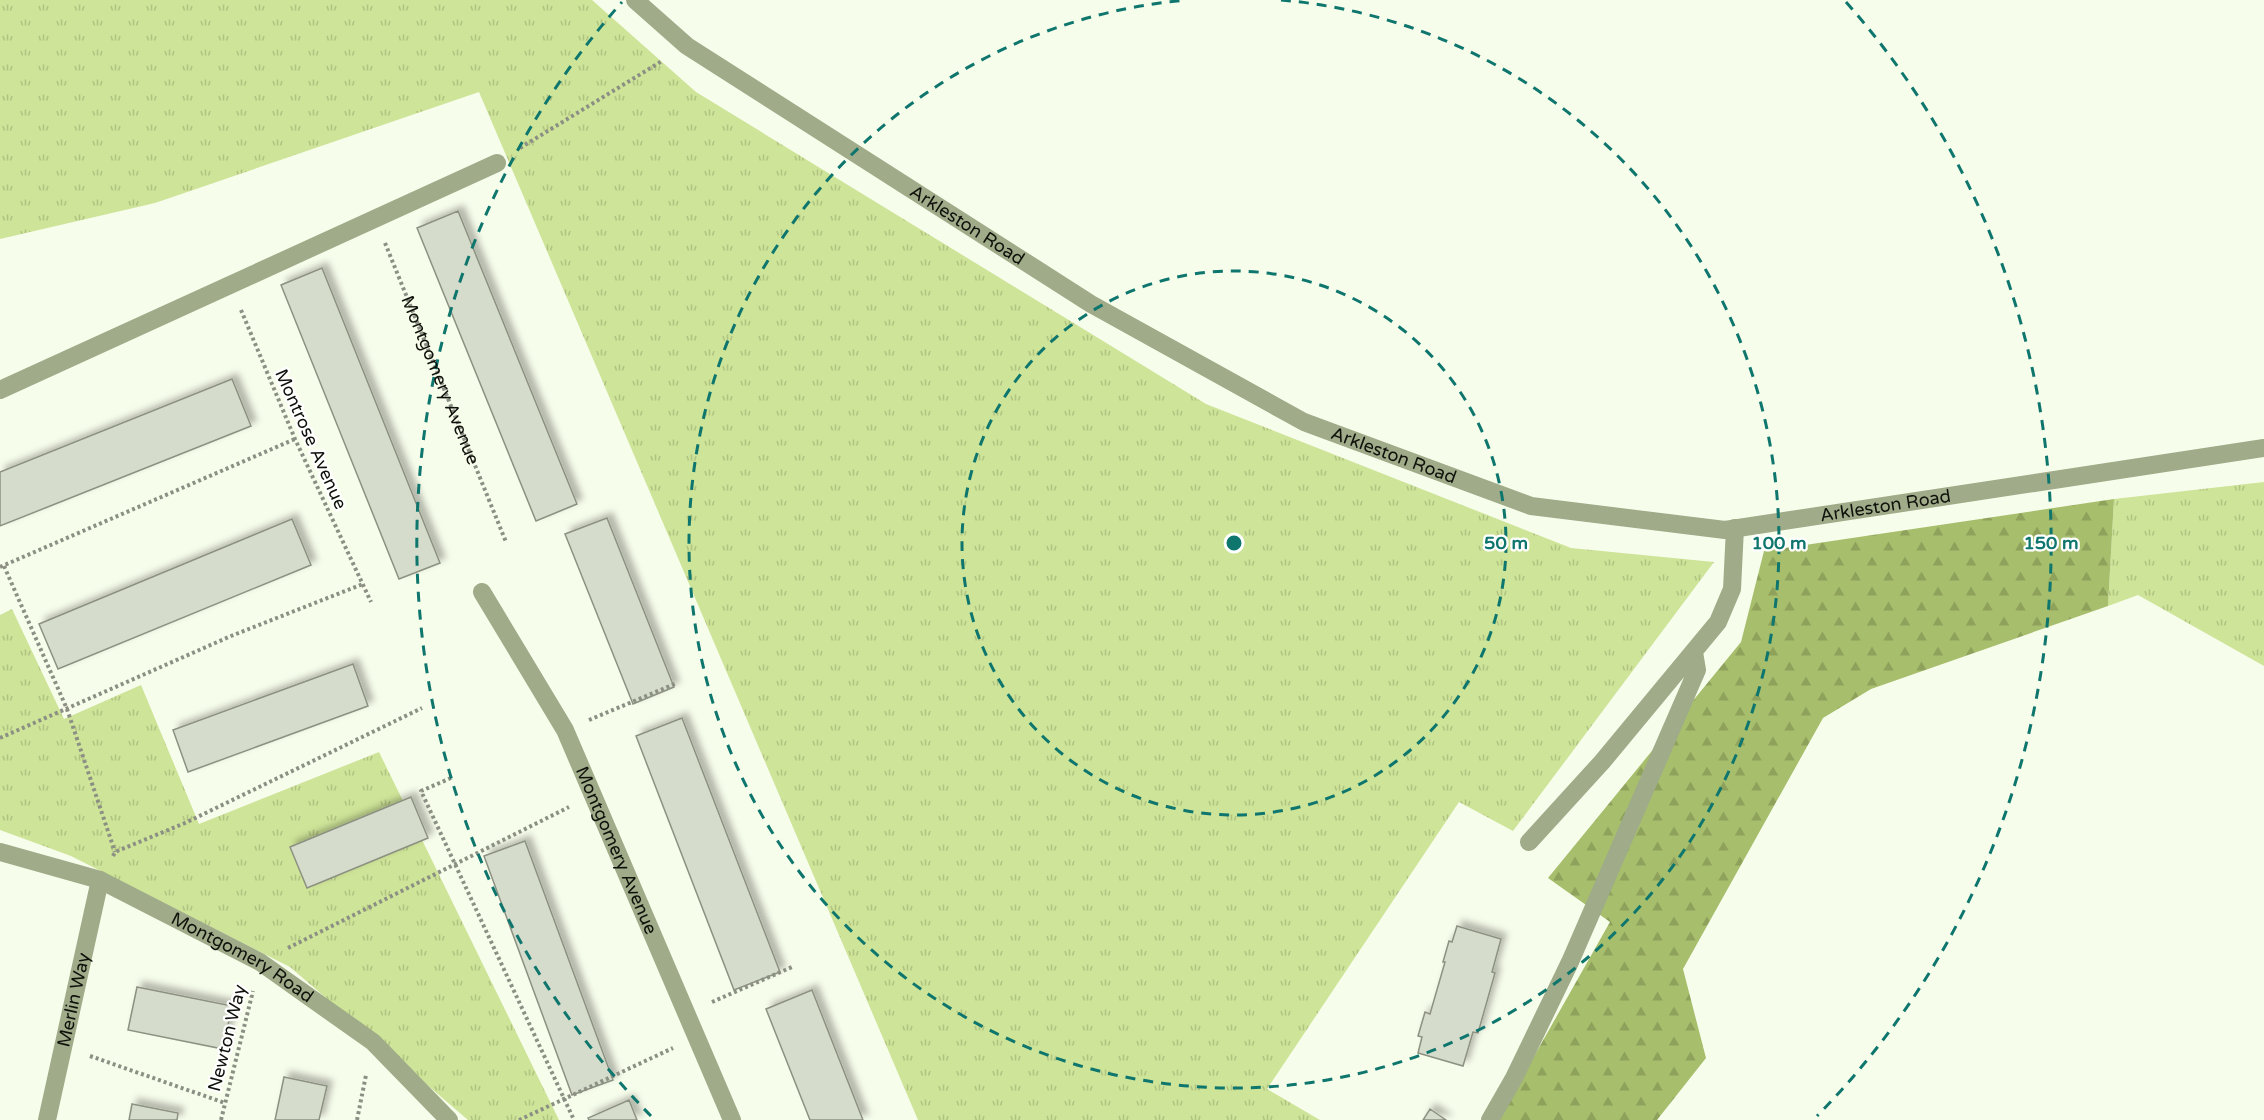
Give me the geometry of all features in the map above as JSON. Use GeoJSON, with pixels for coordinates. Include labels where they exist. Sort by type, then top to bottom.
{"type":"FeatureCollection","features":[{"type":"Feature","properties":{"kind":"street","name":"Arkleston Road"},"geometry":{"type":"LineString","coordinates":[[635,0],[687,46],[1091,304],[1304,422],[1531,506],[1725,530],[2264,448]]}},
{"type":"Feature","properties":{"kind":"street"},"geometry":{"type":"LineString","coordinates":[[0,390],[497,163]]}},
{"type":"Feature","properties":{"kind":"street"},"geometry":{"type":"LineString","coordinates":[[1529,842],[1602,762],[1718,622],[1732,589],[1735,528]]}},
{"type":"Feature","properties":{"kind":"street","name":"Montgomery Avenue"},"geometry":{"type":"LineString","coordinates":[[482,592],[566,730],[732,1120]]}},
{"type":"Feature","properties":{"kind":"street"},"geometry":{"type":"LineString","coordinates":[[1490,1120],[1514,1078],[1579,941],[1697,670],[1694,652]]}},
{"type":"Feature","properties":{"kind":"street","name":"Montgomery Road"},"geometry":{"type":"LineString","coordinates":[[0,852],[100,880],[260,962],[373,1042],[449,1120]]}},
{"type":"Feature","properties":{"kind":"street","name":"Merlin Way"},"geometry":{"type":"LineString","coordinates":[[47,1120],[100,880]]}},
{"type":"Feature","properties":{"kind":"path"},"geometry":{"type":"LineString","coordinates":[[497,163],[687,46]]}},
{"type":"Feature","properties":{"kind":"path","name":"Montgomery Avenue"},"geometry":{"type":"LineString","coordinates":[[375,218],[506,542]]}},
{"type":"Feature","properties":{"kind":"path","name":"Montrose Avenue"},"geometry":{"type":"LineString","coordinates":[[231,284],[295,440],[372,602]]}},
{"type":"Feature","properties":{"kind":"path"},"geometry":{"type":"LineString","coordinates":[[115,852],[67,709],[2,567],[295,440]]}},
{"type":"Feature","properties":{"kind":"path"},"geometry":{"type":"LineString","coordinates":[[0,738],[231,636],[363,584]]}},
{"type":"Feature","properties":{"kind":"path"},"geometry":{"type":"LineString","coordinates":[[583,723],[677,683]]}},
{"type":"Feature","properties":{"kind":"path"},"geometry":{"type":"LineString","coordinates":[[100,880],[115,852],[185,823],[422,708]]}},
{"type":"Feature","properties":{"kind":"path"},"geometry":{"type":"LineString","coordinates":[[451,778],[421,791],[574,1120]]}},
{"type":"Feature","properties":{"kind":"path"},"geometry":{"type":"LineString","coordinates":[[260,962],[593,795]]}},
{"type":"Feature","properties":{"kind":"path","name":"Newton Way"},"geometry":{"type":"LineString","coordinates":[[221,1120],[260,962]]}},
{"type":"Feature","properties":{"kind":"path"},"geometry":{"type":"LineString","coordinates":[[686,1012],[792,967]]}},
{"type":"Feature","properties":{"kind":"path"},"geometry":{"type":"LineString","coordinates":[[519,1120],[697,1037]]}},
{"type":"Feature","properties":{"kind":"path"},"geometry":{"type":"LineString","coordinates":[[357,1120],[373,1042]]}},
{"type":"Feature","properties":{"kind":"path"},"geometry":{"type":"LineString","coordinates":[[63,1047],[225,1103]]}},
{"type":"Feature","properties":{"kind":"green space"},"geometry":{"type":"Polygon","coordinates":[[[0,0],[592,0],[696,92],[1206,404],[1571,548],[1714,562],[1513,831],[1459,802],[1267,1089],[1320,1120],[918,1120],[479,92],[155,203],[0,239],[0,0]]]}},
{"type":"Feature","properties":{"kind":"green space"},"geometry":{"type":"Polygon","coordinates":[[[2264,482],[2264,666],[2138,595],[2108,606],[2114,499],[2264,482]]]}},
{"type":"Feature","properties":{"kind":"green space"},"geometry":{"type":"Polygon","coordinates":[[[2114,499],[2108,606],[1871,689],[1823,718],[1683,969],[1706,1058],[1657,1120],[1498,1120],[1610,922],[1548,878],[1741,642],[1764,551],[2114,499]]]}},
{"type":"Feature","properties":{"kind":"green space"},"geometry":{"type":"Polygon","coordinates":[[[12,609],[64,719],[141,685],[199,824],[379,752],[559,1120],[468,1120],[290,967],[71,856],[0,830],[0,615],[12,609]]]}},
{"type":"Feature","properties":{"kind":"building"},"geometry":{"type":"Polygon","coordinates":[[[458,211],[577,504],[536,521],[417,228],[458,211]]]}},
{"type":"Feature","properties":{"kind":"building"},"geometry":{"type":"Polygon","coordinates":[[[322,268],[440,563],[399,579],[281,285],[322,268]]]}},
{"type":"Feature","properties":{"kind":"building"},"geometry":{"type":"Polygon","coordinates":[[[232,379],[251,426],[0,526],[0,472],[232,379]]]}},
{"type":"Feature","properties":{"kind":"building"},"geometry":{"type":"Polygon","coordinates":[[[607,518],[674,687],[633,704],[565,534],[607,518]]]}},
{"type":"Feature","properties":{"kind":"building"},"geometry":{"type":"Polygon","coordinates":[[[292,519],[311,565],[58,669],[39,624],[292,519]]]}},
{"type":"Feature","properties":{"kind":"building"},"geometry":{"type":"Polygon","coordinates":[[[353,664],[368,706],[188,772],[173,730],[353,664]]]}},
{"type":"Feature","properties":{"kind":"building"},"geometry":{"type":"Polygon","coordinates":[[[682,718],[780,972],[734,990],[636,736],[682,718]]]}},
{"type":"Feature","properties":{"kind":"building"},"geometry":{"type":"Polygon","coordinates":[[[411,797],[428,838],[307,888],[290,847],[411,797]]]}},
{"type":"Feature","properties":{"kind":"building"},"geometry":{"type":"Polygon","coordinates":[[[525,841],[613,1080],[572,1095],[484,856],[525,841]]]}},
{"type":"Feature","properties":{"kind":"building"},"geometry":{"type":"Polygon","coordinates":[[[1457,926],[1501,939],[1492,972],[1495,973],[1478,1033],[1473,1032],[1463,1066],[1418,1053],[1422,1037],[1418,1036],[1425,1012],[1430,1014],[1449,941],[1452,942],[1457,926]]]}},
{"type":"Feature","properties":{"kind":"building"},"geometry":{"type":"Polygon","coordinates":[[[137,987],[232,1006],[223,1049],[128,1030],[137,987]]]}},
{"type":"Feature","properties":{"kind":"building"},"geometry":{"type":"Polygon","coordinates":[[[812,990],[863,1120],[810,1120],[766,1009],[812,990]]]}},
{"type":"Feature","properties":{"kind":"building"},"geometry":{"type":"Polygon","coordinates":[[[284,1077],[327,1086],[319,1120],[275,1120],[284,1077]]]}},
{"type":"Feature","properties":{"kind":"building"},"geometry":{"type":"Polygon","coordinates":[[[629,1100],[637,1120],[589,1120],[588,1118],[629,1100]]]}},
{"type":"Feature","properties":{"kind":"building"},"geometry":{"type":"Polygon","coordinates":[[[132,1104],[178,1113],[177,1120],[129,1120],[132,1104]]]}},
{"type":"Feature","properties":{"kind":"building"},"geometry":{"type":"Polygon","coordinates":[[[1430,1109],[1446,1120],[1423,1120],[1430,1109]]]}}]}
